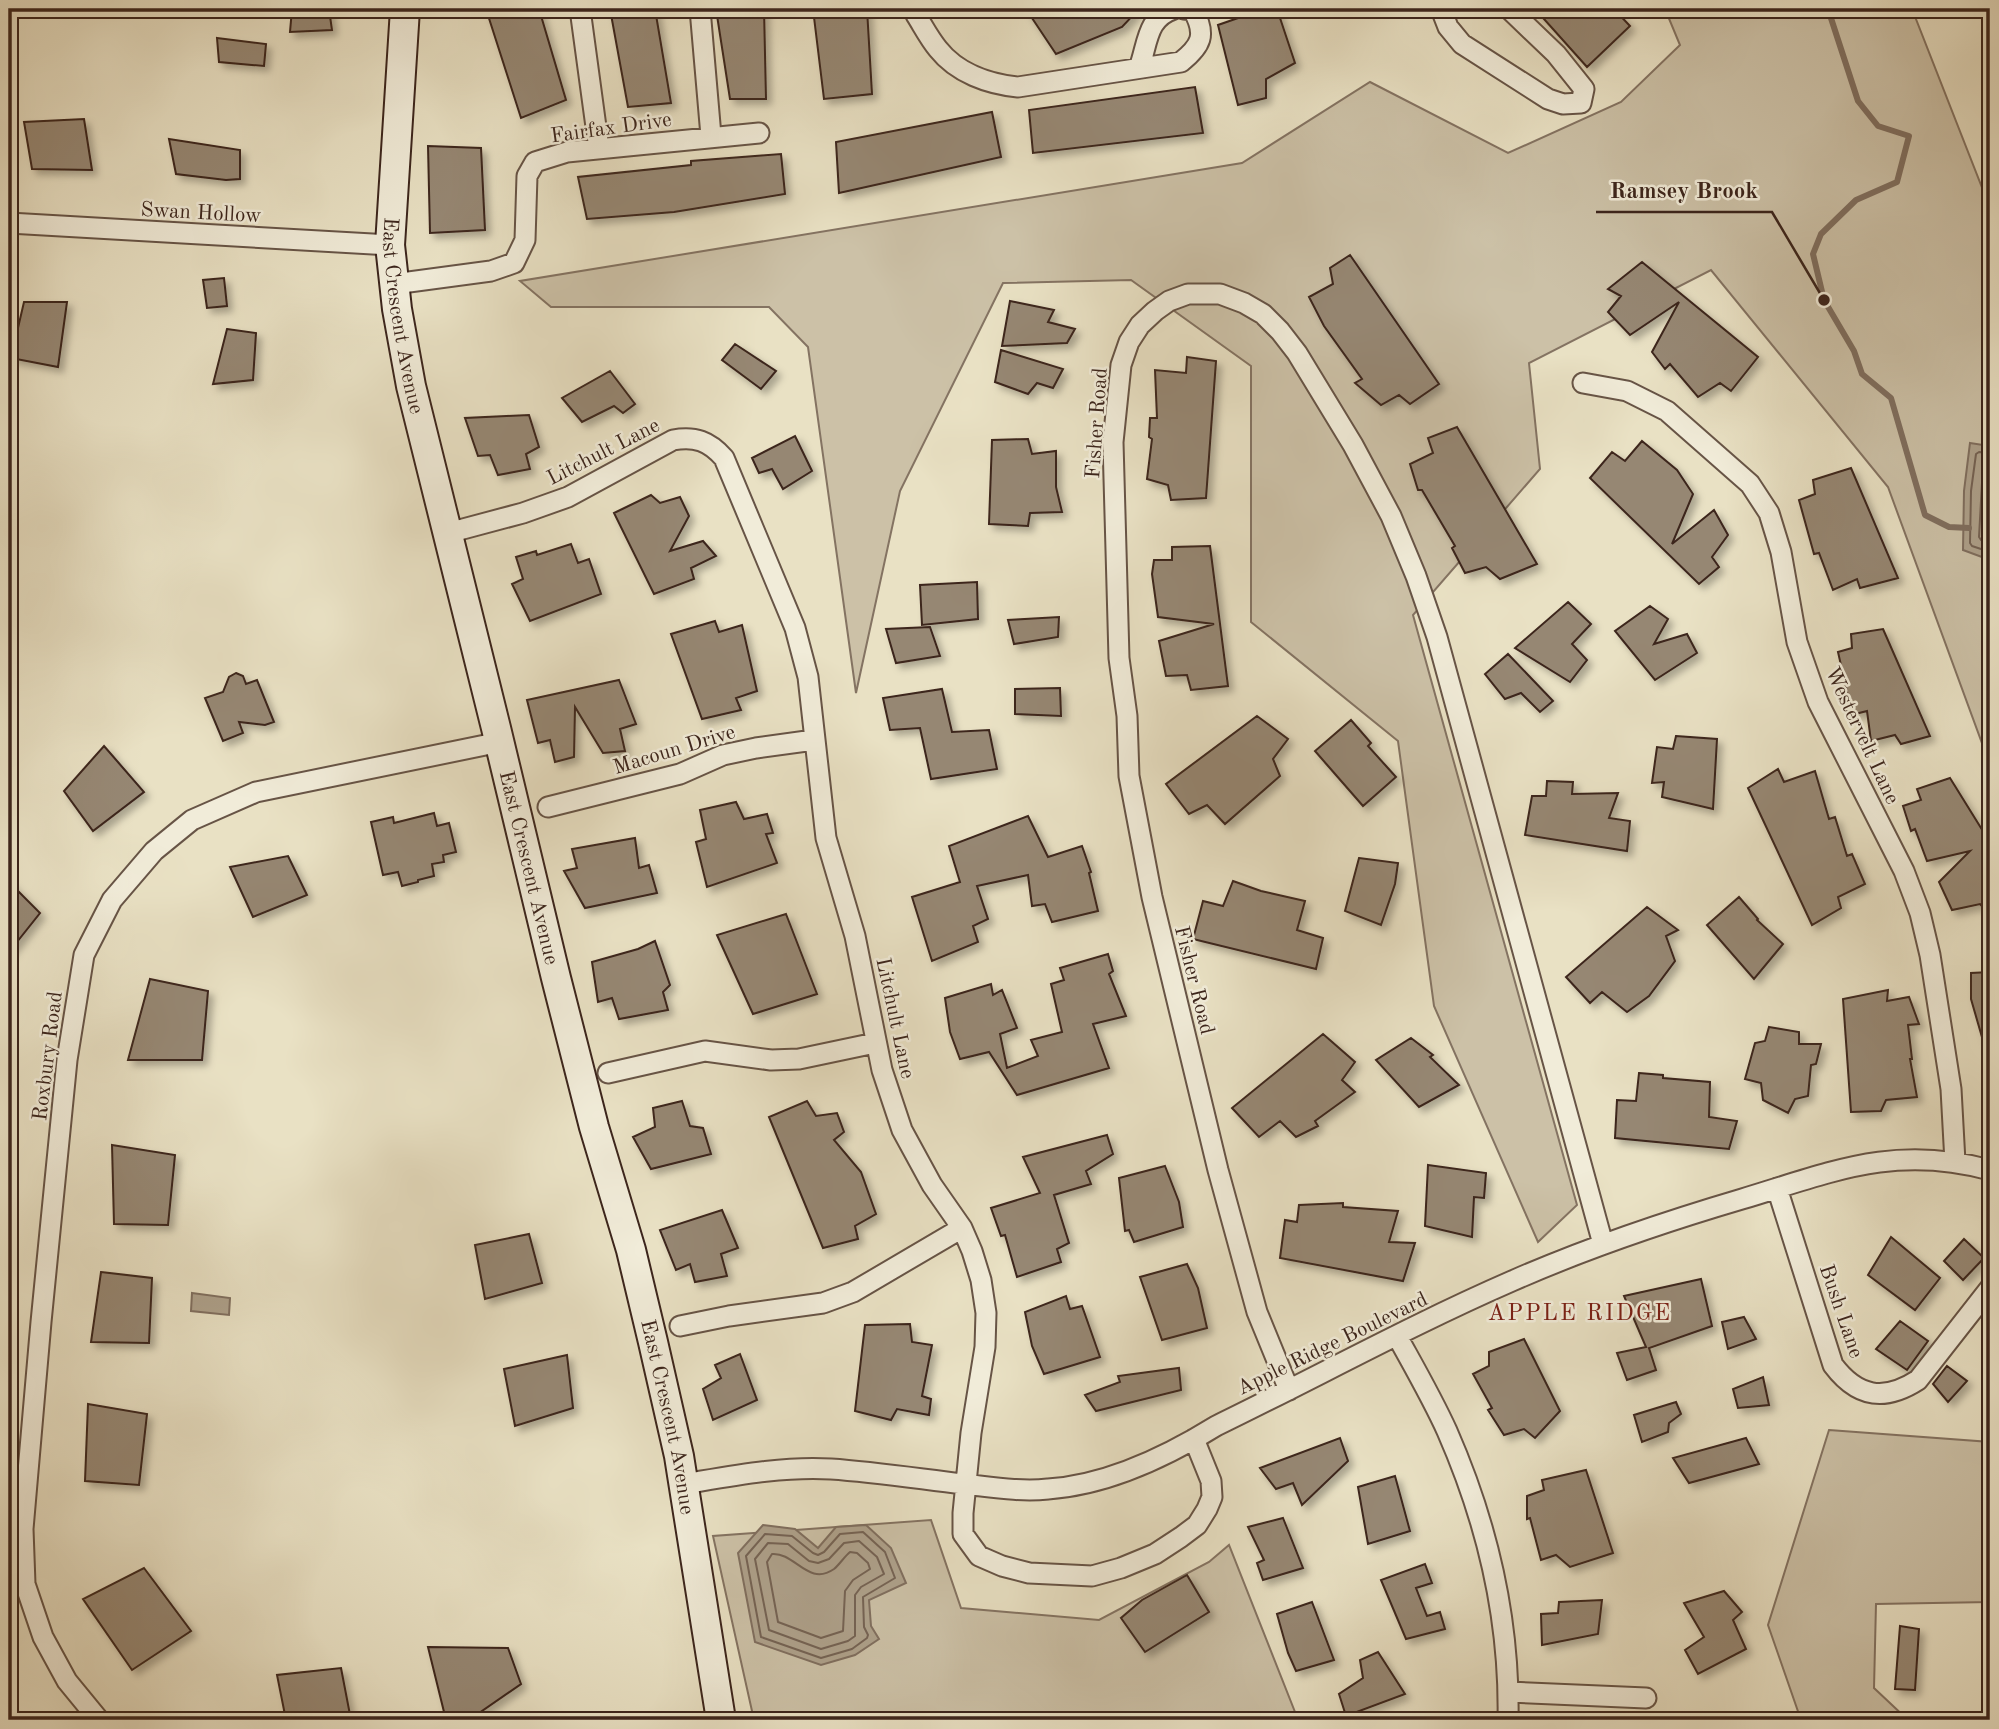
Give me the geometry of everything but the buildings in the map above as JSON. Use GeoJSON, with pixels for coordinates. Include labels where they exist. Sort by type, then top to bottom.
{"type":"FeatureCollection","features":[{"type":"Feature","properties":{"kind":"street","name":"East Crescent Avenue"},"geometry":{"type":"LineString","coordinates":[[405,9],[390,245],[411,386],[594,1127],[631,1250],[679,1456],[720,1720]]}},
{"type":"Feature","properties":{"kind":"street"},"geometry":{"type":"LineString","coordinates":[[580,9],[599,149]]}},
{"type":"Feature","properties":{"kind":"street"},"geometry":{"type":"LineString","coordinates":[[700,9],[711,136]]}},
{"type":"Feature","properties":{"kind":"street"},"geometry":{"type":"LineString","coordinates":[[915,9],[916,15],[939,50],[970,75],[996,85],[1018,87],[1181,62],[1197,50],[1201,37],[1198,19],[1193,10],[1184,9]]}},
{"type":"Feature","properties":{"kind":"street"},"geometry":{"type":"LineString","coordinates":[[1139,68],[1152,26],[1161,13],[1174,9]]}},
{"type":"Feature","properties":{"kind":"street"},"geometry":{"type":"LineString","coordinates":[[1441,9],[1448,27],[1462,44],[1548,99],[1563,104],[1581,103],[1584,89],[1563,62],[1508,9]]}},
{"type":"Feature","properties":{"kind":"street","name":"Fairfax Drive"},"geometry":{"type":"LineString","coordinates":[[394,284],[491,271],[514,262],[524,240],[527,176],[535,162],[567,152],[759,133]]}},
{"type":"Feature","properties":{"kind":"street","name":"Swan Hollow"},"geometry":{"type":"LineString","coordinates":[[9,223],[390,245]]}},
{"type":"Feature","properties":{"kind":"street","name":"Fisher Road"},"geometry":{"type":"LineString","coordinates":[[1289,1390],[1258,1312],[1218,1170],[1152,897],[1129,776],[1127,716],[1118,646],[1113,442],[1121,365],[1129,342],[1154,310],[1169,301],[1188,294],[1220,294],[1263,314],[1297,353],[1353,444],[1391,516],[1437,637],[1603,1244]]}},
{"type":"Feature","properties":{"kind":"street","name":"Westervelt Lane"},"geometry":{"type":"LineString","coordinates":[[1583,383],[1627,391],[1667,411],[1750,484],[1769,513],[1781,552],[1797,642],[1818,702],[1904,871],[1920,913],[1930,954],[1951,1089],[1955,1162]]}},
{"type":"Feature","properties":{"kind":"street","name":"Litchult Lane"},"geometry":{"type":"LineString","coordinates":[[448,533],[523,513],[568,497],[673,440],[687,437],[715,447],[724,458],[795,628],[807,677],[826,838],[855,936],[869,997],[875,1043],[902,1130],[932,1185],[962,1228],[981,1280],[986,1313],[985,1346],[971,1433],[963,1534],[979,1556],[1029,1573],[1092,1576],[1121,1568],[1154,1554],[1197,1525],[1212,1497],[1211,1481],[1194,1439]]}},
{"type":"Feature","properties":{"kind":"street","name":"Macoun Drive"},"geometry":{"type":"LineString","coordinates":[[548,807],[680,774],[723,755],[814,740]]}},
{"type":"Feature","properties":{"kind":"street","name":"Roxbury Road"},"geometry":{"type":"LineString","coordinates":[[99,1720],[67,1681],[43,1637],[25,1584],[23,1529],[67,1060],[84,955],[112,900],[154,850],[192,820],[256,792],[500,742]]}},
{"type":"Feature","properties":{"kind":"street"},"geometry":{"type":"LineString","coordinates":[[608,1073],[705,1051],[771,1060],[799,1059],[875,1043]]}},
{"type":"Feature","properties":{"kind":"street","name":"Apple Ridge Boulevard"},"geometry":{"type":"LineString","coordinates":[[684,1484],[783,1469],[830,1469],[998,1489],[1048,1489],[1090,1483],[1125,1471],[1194,1439],[1510,1281],[1651,1226],[1852,1166],[1892,1159],[1933,1159],[1990,1170]]}},
{"type":"Feature","properties":{"kind":"street","name":"Bush Lane"},"geometry":{"type":"LineString","coordinates":[[1777,1188],[1833,1365],[1844,1380],[1858,1389],[1872,1394],[1888,1394],[1904,1390],[1918,1380],[1990,1288]]}},
{"type":"Feature","properties":{"kind":"street"},"geometry":{"type":"LineString","coordinates":[[680,1326],[823,1303],[853,1292],[962,1228]]}},
{"type":"Feature","properties":{"kind":"street"},"geometry":{"type":"LineString","coordinates":[[1397,1336],[1445,1427],[1468,1481],[1486,1537],[1499,1594],[1509,1692],[1508,1720]]}},
{"type":"Feature","properties":{"kind":"street"},"geometry":{"type":"LineString","coordinates":[[1509,1692],[1646,1698]]}},
{"type":"Feature","properties":{"kind":"shaded area"},"geometry":{"type":"Polygon","coordinates":[[[1665,9],[1912,9],[1990,208],[1990,765],[1888,487],[1711,270],[1529,363],[1540,469],[1413,615],[1577,1205],[1538,1242],[1434,1006],[1398,741],[1251,622],[1251,366],[1131,280],[1003,283],[900,491],[856,693],[808,347],[769,307],[551,307],[520,281],[1242,163],[1370,82],[1508,153],[1621,102],[1680,45],[1665,9]]]}},
{"type":"Feature","properties":{"kind":"shaded area"},"geometry":{"type":"Polygon","coordinates":[[[1829,1430],[1990,1442],[1990,1602],[1876,1604],[1874,1688],[1908,1720],[1801,1720],[1768,1625],[1829,1430]]]}},
{"type":"Feature","properties":{"kind":"shaded area"},"geometry":{"type":"Polygon","coordinates":[[[931,1520],[961,1608],[1099,1620],[1209,1562],[1229,1545],[1300,1720],[754,1720],[713,1536],[931,1520]]]}},
{"type":"Feature","properties":{"kind":"water"},"geometry":{"type":"Polygon","coordinates":[[[1970,443],[1990,446],[1990,560],[1963,550],[1964,491],[1970,443]]]}},
{"type":"Feature","properties":{"kind":"water"},"geometry":{"type":"Polygon","coordinates":[[[192,1293],[230,1298],[229,1315],[191,1311],[192,1293]]]}},
{"type":"Feature","properties":{"kind":"water"},"geometry":{"type":"Polygon","coordinates":[[[763,1525],[795,1529],[818,1548],[836,1527],[866,1525],[891,1548],[906,1583],[869,1600],[871,1626],[879,1639],[855,1655],[821,1665],[755,1642],[738,1553],[763,1525]]]}},
{"type":"Feature","properties":{"kind":"waterway"},"geometry":{"type":"LineString","coordinates":[[1828,9],[1858,101],[1878,126],[1909,136],[1897,182],[1856,200],[1821,234],[1813,254],[1824,300],[1854,351],[1862,374],[1891,398],[1925,515],[1949,527],[1969,528]]}},
{"type":"Feature","properties":{"kind":"place","name":"Ramsey Brook"},"geometry":{"type":"Point","coordinates":[1824,300]}},
{"type":"Feature","properties":{"kind":"district","name":"APPLE RIDGE"},"geometry":{"type":"Point","coordinates":[1580,1312]}}]}
